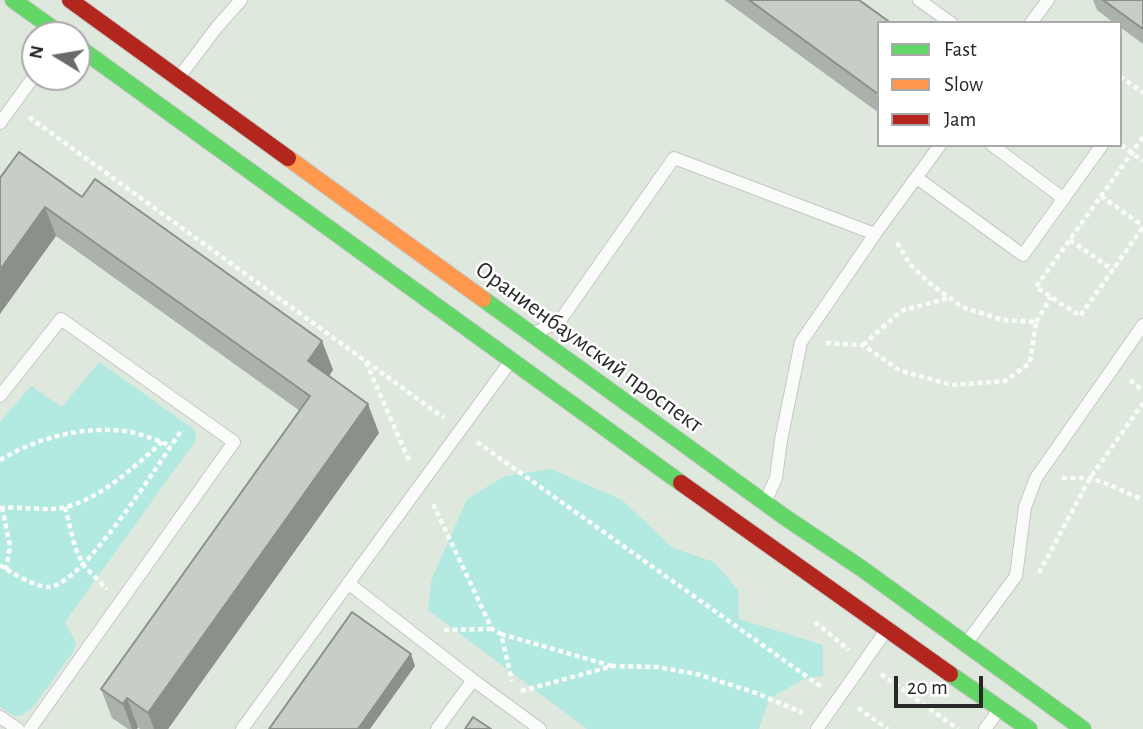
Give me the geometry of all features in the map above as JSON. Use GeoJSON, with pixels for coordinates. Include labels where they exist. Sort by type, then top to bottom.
{"type":"FeatureCollection","features":[{"type":"Feature","properties":{"kind":"main road","name":"Ораниенбаумский проспект"},"geometry":{"type":"LineString","coordinates":[[13,0],[71,21]]}},
{"type":"Feature","properties":{"kind":"main road","name":"Ораниенбаумский проспект"},"geometry":{"type":"LineString","coordinates":[[91,36],[522,347],[705,501],[1029,729]]}},
{"type":"Feature","properties":{"kind":"main road","name":"Ораниенбаумский проспект"},"geometry":{"type":"LineString","coordinates":[[91,53],[168,92],[522,347],[765,502],[1083,729]]}},
{"type":"Feature","properties":{"kind":"main road"},"geometry":{"type":"LineString","coordinates":[[747,529],[765,502]]}},
{"type":"Feature","properties":{"kind":"lane"},"geometry":{"type":"LineString","coordinates":[[168,92],[240,0]]}},
{"type":"Feature","properties":{"kind":"lane"},"geometry":{"type":"LineString","coordinates":[[919,0],[948,21]]}},
{"type":"Feature","properties":{"kind":"lane"},"geometry":{"type":"LineString","coordinates":[[1032,21],[1048,0]]}},
{"type":"Feature","properties":{"kind":"lane"},"geometry":{"type":"LineString","coordinates":[[0,123],[23,91]]}},
{"type":"Feature","properties":{"kind":"lane"},"geometry":{"type":"LineString","coordinates":[[765,502],[776,478],[801,342],[939,147]]}},
{"type":"Feature","properties":{"kind":"lane"},"geometry":{"type":"LineString","coordinates":[[995,147],[1064,199]]}},
{"type":"Feature","properties":{"kind":"lane"},"geometry":{"type":"LineString","coordinates":[[917,178],[1023,255],[1101,147]]}},
{"type":"Feature","properties":{"kind":"lane"},"geometry":{"type":"LineString","coordinates":[[242,729],[522,347],[559,322],[674,158],[875,234]]}},
{"type":"Feature","properties":{"kind":"lane"},"geometry":{"type":"LineString","coordinates":[[0,396],[61,319],[234,442],[30,729]]}},
{"type":"Feature","properties":{"kind":"lane"},"geometry":{"type":"LineString","coordinates":[[965,644],[1016,576],[1025,507],[1036,478],[1143,324]]}},
{"type":"Feature","properties":{"kind":"lane"},"geometry":{"type":"LineString","coordinates":[[348,583],[540,729]]}},
{"type":"Feature","properties":{"kind":"lane"},"geometry":{"type":"LineString","coordinates":[[820,725],[888,629]]}},
{"type":"Feature","properties":{"kind":"lane"},"geometry":{"type":"LineString","coordinates":[[437,729],[473,680]]}},
{"type":"Feature","properties":{"kind":"lane"},"geometry":{"type":"LineString","coordinates":[[985,729],[1000,708]]}},
{"type":"Feature","properties":{"kind":"lane"},"geometry":{"type":"LineString","coordinates":[[0,716],[18,729]]}},
{"type":"Feature","properties":{"kind":"path"},"geometry":{"type":"LineString","coordinates":[[1122,77],[1143,93]]}},
{"type":"Feature","properties":{"kind":"path"},"geometry":{"type":"LineString","coordinates":[[13,105],[461,431],[838,698],[849,702],[888,729]]}},
{"type":"Feature","properties":{"kind":"path"},"geometry":{"type":"LineString","coordinates":[[1101,196],[1143,226],[1080,316],[1036,287],[1143,137]]}},
{"type":"Feature","properties":{"kind":"path"},"geometry":{"type":"LineString","coordinates":[[1122,146],[1143,161]]}},
{"type":"Feature","properties":{"kind":"path"},"geometry":{"type":"LineString","coordinates":[[887,248],[894,238],[909,263],[928,282],[962,307],[1003,320],[1036,322]]}},
{"type":"Feature","properties":{"kind":"path"},"geometry":{"type":"LineString","coordinates":[[1070,240],[1113,270]]}},
{"type":"Feature","properties":{"kind":"path"},"geometry":{"type":"LineString","coordinates":[[863,345],[901,311],[949,298]]}},
{"type":"Feature","properties":{"kind":"path"},"geometry":{"type":"LineString","coordinates":[[801,342],[863,345],[899,370],[951,385],[1005,381],[1030,363],[1036,322],[1051,298]]}},
{"type":"Feature","properties":{"kind":"path"},"geometry":{"type":"LineString","coordinates":[[365,361],[420,486],[429,497],[492,629]]}},
{"type":"Feature","properties":{"kind":"path"},"geometry":{"type":"LineString","coordinates":[[1037,576],[1090,478],[1143,403]]}},
{"type":"Feature","properties":{"kind":"path"},"geometry":{"type":"LineString","coordinates":[[0,565],[36,584],[49,587],[62,582],[83,565],[107,538],[194,413]]}},
{"type":"Feature","properties":{"kind":"path"},"geometry":{"type":"LineString","coordinates":[[0,460],[44,440],[70,432],[125,431],[171,446]]}},
{"type":"Feature","properties":{"kind":"path"},"geometry":{"type":"LineString","coordinates":[[6,569],[10,546],[1,508],[65,507],[92,496],[119,479],[162,442]]}},
{"type":"Feature","properties":{"kind":"path"},"geometry":{"type":"LineString","coordinates":[[1036,478],[1090,478],[1143,500]]}},
{"type":"Feature","properties":{"kind":"path"},"geometry":{"type":"LineString","coordinates":[[65,507],[75,547],[83,565],[120,602]]}},
{"type":"Feature","properties":{"kind":"path"},"geometry":{"type":"LineString","coordinates":[[410,631],[492,629],[501,634],[613,666],[657,667],[698,674],[756,693],[820,725]]}},
{"type":"Feature","properties":{"kind":"path"},"geometry":{"type":"LineString","coordinates":[[501,634],[515,692],[613,666]]}},
{"type":"Feature","properties":{"kind":"shaded area"},"geometry":{"type":"Polygon","coordinates":[[[99,362],[195,430],[196,440],[65,622],[76,643],[73,652],[33,707],[22,715],[14,716],[0,707],[0,422],[31,386],[62,407],[99,362]]]}},
{"type":"Feature","properties":{"kind":"shaded area"},"geometry":{"type":"Polygon","coordinates":[[[551,469],[622,500],[673,548],[714,562],[738,590],[739,619],[823,645],[823,676],[804,679],[769,699],[759,729],[587,729],[428,610],[431,581],[467,499],[505,476],[551,469]]]}},
{"type":"Feature","properties":{"kind":"building"},"geometry":{"type":"Polygon","coordinates":[[[749,0],[859,0],[888,21],[877,21],[877,93],[749,0]]]}},
{"type":"Feature","properties":{"kind":"building"},"geometry":{"type":"Polygon","coordinates":[[[1103,0],[1143,0],[1143,29],[1103,0]]]}},
{"type":"Feature","properties":{"kind":"building"},"geometry":{"type":"Polygon","coordinates":[[[19,152],[82,197],[95,179],[322,341],[308,361],[368,404],[148,713],[127,698],[123,704],[101,689],[310,396],[45,207],[0,270],[0,178],[19,152]]]}},
{"type":"Feature","properties":{"kind":"building"},"geometry":{"type":"Polygon","coordinates":[[[352,612],[411,654],[358,729],[269,729],[352,612]]]}},
{"type":"Feature","properties":{"kind":"building"},"geometry":{"type":"Polygon","coordinates":[[[473,717],[491,729],[465,729],[473,717]]]}},
{"type":"Feature","properties":{"kind":"traffic: fast"},"geometry":{"type":"LineString","coordinates":[[13,0],[42,21]]}},
{"type":"Feature","properties":{"kind":"traffic: fast"},"geometry":{"type":"LineString","coordinates":[[91,56],[681,483]]}},
{"type":"Feature","properties":{"kind":"traffic: fast"},"geometry":{"type":"LineString","coordinates":[[483,299],[1083,729]]}},
{"type":"Feature","properties":{"kind":"traffic: fast"},"geometry":{"type":"LineString","coordinates":[[950,674],[1029,729]]}},
{"type":"Feature","properties":{"kind":"traffic: slow"},"geometry":{"type":"LineString","coordinates":[[288,158],[483,299]]}},
{"type":"Feature","properties":{"kind":"traffic: jam"},"geometry":{"type":"LineString","coordinates":[[70,0],[288,158]]}},
{"type":"Feature","properties":{"kind":"traffic: jam"},"geometry":{"type":"LineString","coordinates":[[681,483],[950,674]]}}]}
